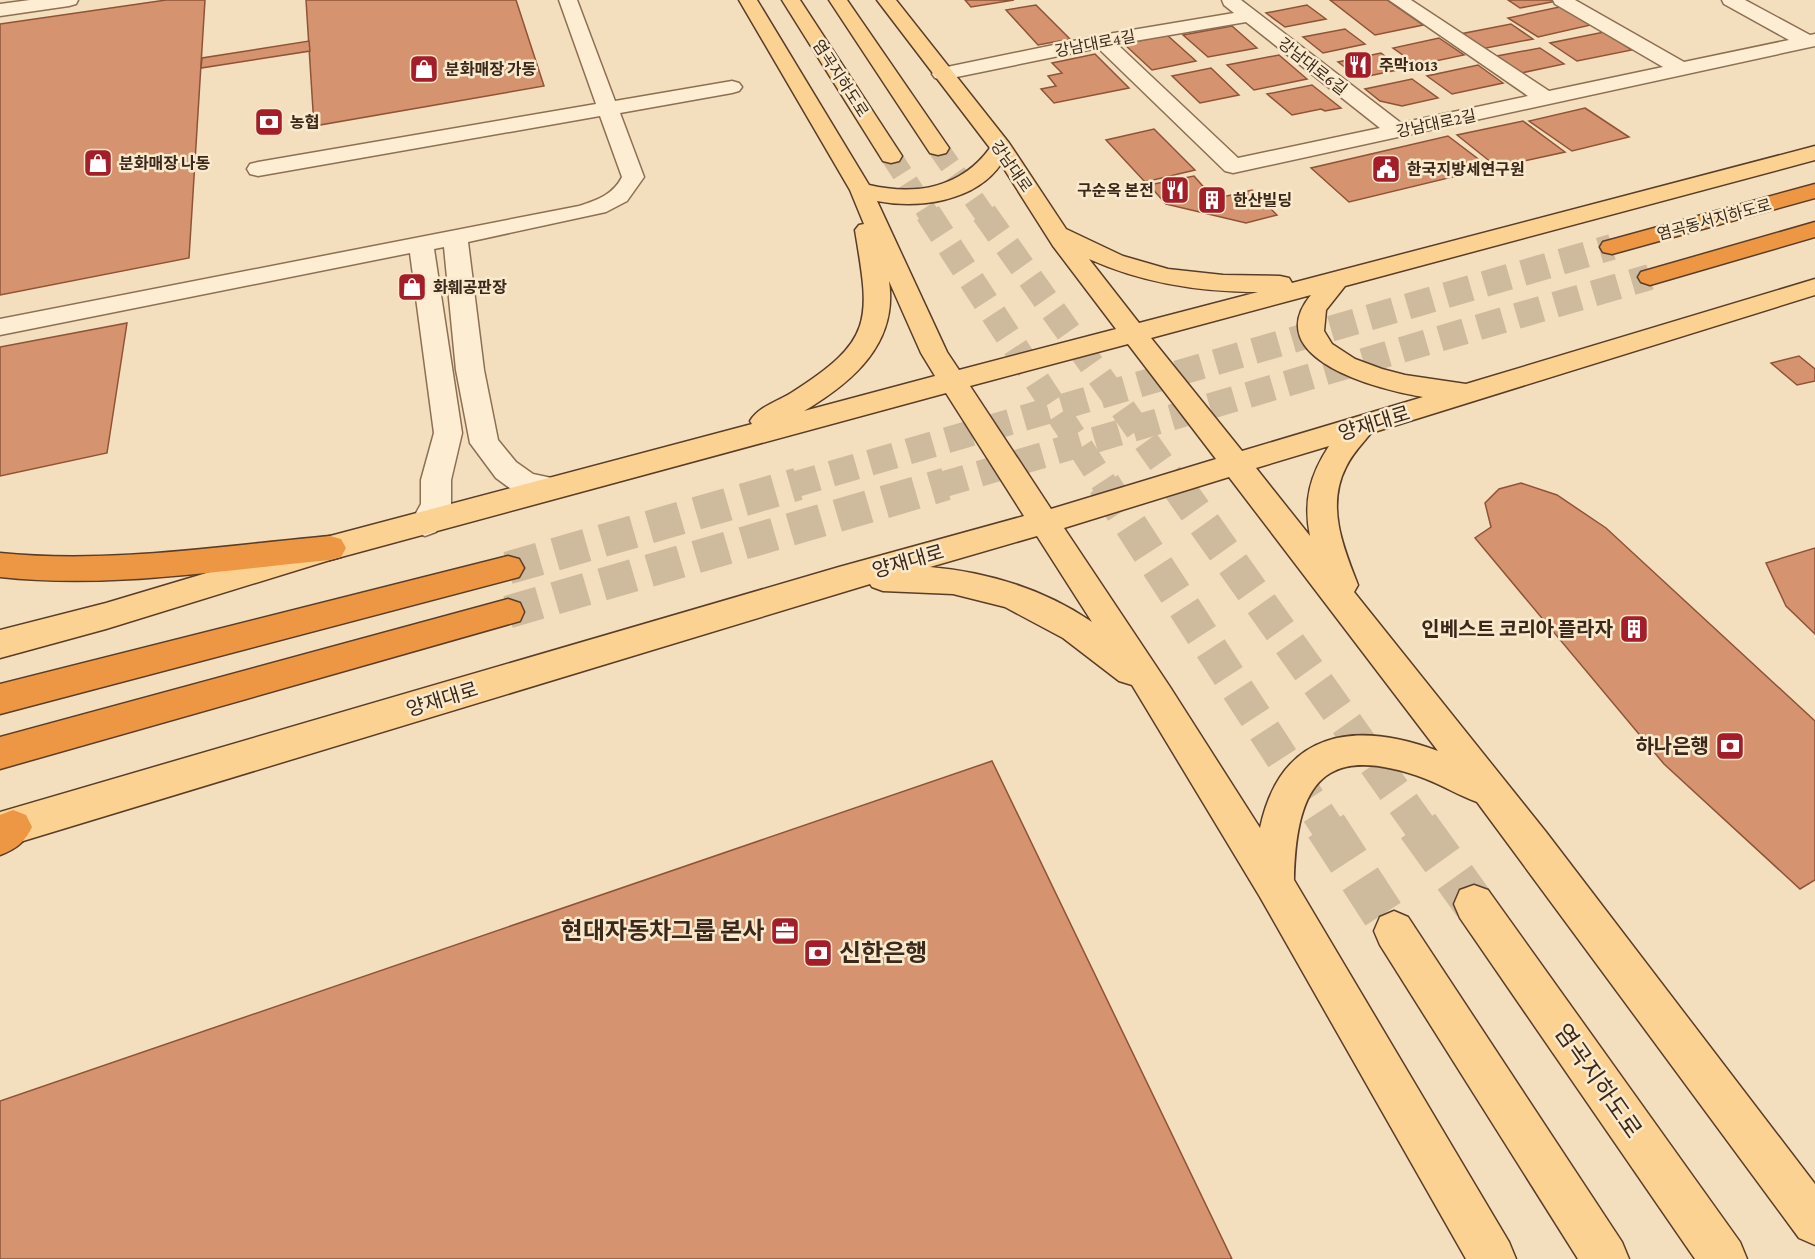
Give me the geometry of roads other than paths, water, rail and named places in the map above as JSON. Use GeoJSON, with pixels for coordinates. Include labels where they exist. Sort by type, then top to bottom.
{"type":"FeatureCollection","features":[{"type":"Feature","properties":{"kind":"highway","name":"염곡동서지하도로"},"geometry":{"type":"LineString","coordinates":[[1612,247],[1815,191]]}},
{"type":"Feature","properties":{"kind":"highway","name":"염곡동서지하도로"},"geometry":{"type":"LineString","coordinates":[[1650,278],[1815,229]]}},
{"type":"Feature","properties":{"kind":"highway"},"geometry":{"type":"LineString","coordinates":[[0,565],[47,570],[115,568],[330,548]]}},
{"type":"Feature","properties":{"kind":"highway"},"geometry":{"type":"LineString","coordinates":[[0,699],[508,568]]}},
{"type":"Feature","properties":{"kind":"highway"},"geometry":{"type":"LineString","coordinates":[[0,753],[508,612]]}},
{"type":"Feature","properties":{"kind":"main road"},"geometry":{"type":"LineString","coordinates":[[748,0],[861,190],[934,352],[1158,697],[1274,884],[1492,1259]]}},
{"type":"Feature","properties":{"kind":"main road","name":"염곡지하도로"},"geometry":{"type":"LineString","coordinates":[[791,0],[891,156]]}},
{"type":"Feature","properties":{"kind":"main road"},"geometry":{"type":"LineString","coordinates":[[838,0],[938,148]]}},
{"type":"Feature","properties":{"kind":"main road","name":"강남대로"},"geometry":{"type":"LineString","coordinates":[[886,0],[1001,148],[1055,230],[1133,335],[1366,632]]}},
{"type":"Feature","properties":{"kind":"main road"},"geometry":{"type":"LineString","coordinates":[[861,190],[905,197],[929,196],[954,190],[978,176],[1001,148]]}},
{"type":"Feature","properties":{"kind":"main road"},"geometry":{"type":"LineString","coordinates":[[0,644],[106,616],[330,548],[425,524],[549,488],[1335,282],[1815,153]]}},
{"type":"Feature","properties":{"kind":"main road"},"geometry":{"type":"LineString","coordinates":[[642,464],[717,446],[806,397],[829,381],[856,356],[870,336],[878,309],[861,190]]}},
{"type":"Feature","properties":{"kind":"main road"},"geometry":{"type":"LineString","coordinates":[[1055,230],[1105,258],[1170,278],[1243,285],[1335,282]]}},
{"type":"Feature","properties":{"kind":"main road"},"geometry":{"type":"LineString","coordinates":[[1335,282],[1323,293],[1317,303],[1311,325],[1314,339],[1332,359],[1378,378],[1406,385],[1454,391],[1475,391]]}},
{"type":"Feature","properties":{"kind":"main road","name":"양재대로"},"geometry":{"type":"LineString","coordinates":[[4,832],[839,580],[1235,465],[1815,287]]}},
{"type":"Feature","properties":{"kind":"main road"},"geometry":{"type":"LineString","coordinates":[[1362,426],[1342,447],[1330,468],[1322,493],[1320,509],[1325,542],[1333,564],[1344,591],[1366,632],[1491,792],[1815,1222]]}},
{"type":"Feature","properties":{"kind":"main road"},"geometry":{"type":"LineString","coordinates":[[839,580],[892,578],[953,581],[1004,593],[1059,618],[1086,635],[1115,657],[1158,697]]}},
{"type":"Feature","properties":{"kind":"main road"},"geometry":{"type":"LineString","coordinates":[[1274,884],[1281,820],[1291,791],[1307,769],[1333,754],[1365,750],[1384,752],[1435,766],[1491,792]]}},
{"type":"Feature","properties":{"kind":"main road","name":"염곡지하도로"},"geometry":{"type":"LineString","coordinates":[[1474,904],[1723,1259]]}},
{"type":"Feature","properties":{"kind":"main road"},"geometry":{"type":"LineString","coordinates":[[1394,931],[1605,1259]]}},
{"type":"Feature","properties":{"kind":"street"},"geometry":{"type":"LineString","coordinates":[[0,10],[69,0]]}},
{"type":"Feature","properties":{"kind":"street"},"geometry":{"type":"LineString","coordinates":[[0,327],[598,208],[624,193],[633,177],[568,0]]}},
{"type":"Feature","properties":{"kind":"street","name":"강남대로6길"},"geometry":{"type":"LineString","coordinates":[[1229,0],[1397,131]]}},
{"type":"Feature","properties":{"kind":"street"},"geometry":{"type":"LineString","coordinates":[[1398,0],[1547,99]]}},
{"type":"Feature","properties":{"kind":"street"},"geometry":{"type":"LineString","coordinates":[[1562,0],[1683,70]]}},
{"type":"Feature","properties":{"kind":"street"},"geometry":{"type":"LineString","coordinates":[[1731,0],[1811,41]]}},
{"type":"Feature","properties":{"kind":"street","name":"강남대로4길"},"geometry":{"type":"LineString","coordinates":[[942,74],[1102,41],[1248,16]]}},
{"type":"Feature","properties":{"kind":"street","name":"강남대로2길"},"geometry":{"type":"LineString","coordinates":[[1102,41],[1233,166],[1811,41]]}},
{"type":"Feature","properties":{"kind":"street"},"geometry":{"type":"LineString","coordinates":[[258,169],[732,87]]}},
{"type":"Feature","properties":{"kind":"street"},"geometry":{"type":"LineString","coordinates":[[455,237],[470,370],[484,443],[506,470],[525,484],[549,488]]}},
{"type":"Feature","properties":{"kind":"street"},"geometry":{"type":"LineString","coordinates":[[421,244],[448,433],[436,480],[436,505],[425,524]]}},
{"type":"Feature","properties":{"kind":"tunnel"},"geometry":{"type":"LineString","coordinates":[[938,148],[985,215]]}},
{"type":"Feature","properties":{"kind":"tunnel"},"geometry":{"type":"LineString","coordinates":[[891,156],[929,215]]}},
{"type":"Feature","properties":{"kind":"tunnel"},"geometry":{"type":"LineString","coordinates":[[928,213],[1105,485]]}},
{"type":"Feature","properties":{"kind":"tunnel"},"geometry":{"type":"LineString","coordinates":[[984,213],[1177,485]]}},
{"type":"Feature","properties":{"kind":"tunnel"},"geometry":{"type":"LineString","coordinates":[[793,485],[1612,247]]}},
{"type":"Feature","properties":{"kind":"tunnel"},"geometry":{"type":"LineString","coordinates":[[941,485],[1650,277]]}},
{"type":"Feature","properties":{"kind":"tunnel"},"geometry":{"type":"LineString","coordinates":[[508,568],[798,484]]}},
{"type":"Feature","properties":{"kind":"tunnel"},"geometry":{"type":"LineString","coordinates":[[508,612],[946,484]]}},
{"type":"Feature","properties":{"kind":"tunnel"},"geometry":{"type":"LineString","coordinates":[[1104,484],[1327,827]]}},
{"type":"Feature","properties":{"kind":"tunnel"},"geometry":{"type":"LineString","coordinates":[[1176,484],[1420,827]]}},
{"type":"Feature","properties":{"kind":"tunnel"},"geometry":{"type":"LineString","coordinates":[[1326,826],[1394,931]]}},
{"type":"Feature","properties":{"kind":"tunnel"},"geometry":{"type":"LineString","coordinates":[[1418,826],[1474,904]]}},
{"type":"Feature","properties":{"kind":"place","name":"주막1013"},"geometry":{"type":"Point","coordinates":[1358,65]}},
{"type":"Feature","properties":{"kind":"place","name":"분화매장 가동"},"geometry":{"type":"Point","coordinates":[424,69]}},
{"type":"Feature","properties":{"kind":"place","name":"농협"},"geometry":{"type":"Point","coordinates":[269,122]}},
{"type":"Feature","properties":{"kind":"place","name":"분화매장 나동"},"geometry":{"type":"Point","coordinates":[98,163]}},
{"type":"Feature","properties":{"kind":"place","name":"한국지방세연구원"},"geometry":{"type":"Point","coordinates":[1386,169]}},
{"type":"Feature","properties":{"kind":"place","name":"구순옥 본전"},"geometry":{"type":"Point","coordinates":[1175,190]}},
{"type":"Feature","properties":{"kind":"place","name":"한산빌딩"},"geometry":{"type":"Point","coordinates":[1212,200]}},
{"type":"Feature","properties":{"kind":"place","name":"화훼공판장"},"geometry":{"type":"Point","coordinates":[412,287]}},
{"type":"Feature","properties":{"kind":"place","name":"인베스트 코리아 플라자"},"geometry":{"type":"Point","coordinates":[1634,629]}},
{"type":"Feature","properties":{"kind":"place","name":"하나은행"},"geometry":{"type":"Point","coordinates":[1730,746]}},
{"type":"Feature","properties":{"kind":"place","name":"현대자동차그룹 본사"},"geometry":{"type":"Point","coordinates":[785,931]}},
{"type":"Feature","properties":{"kind":"place","name":"신한은행"},"geometry":{"type":"Point","coordinates":[818,953]}}]}
